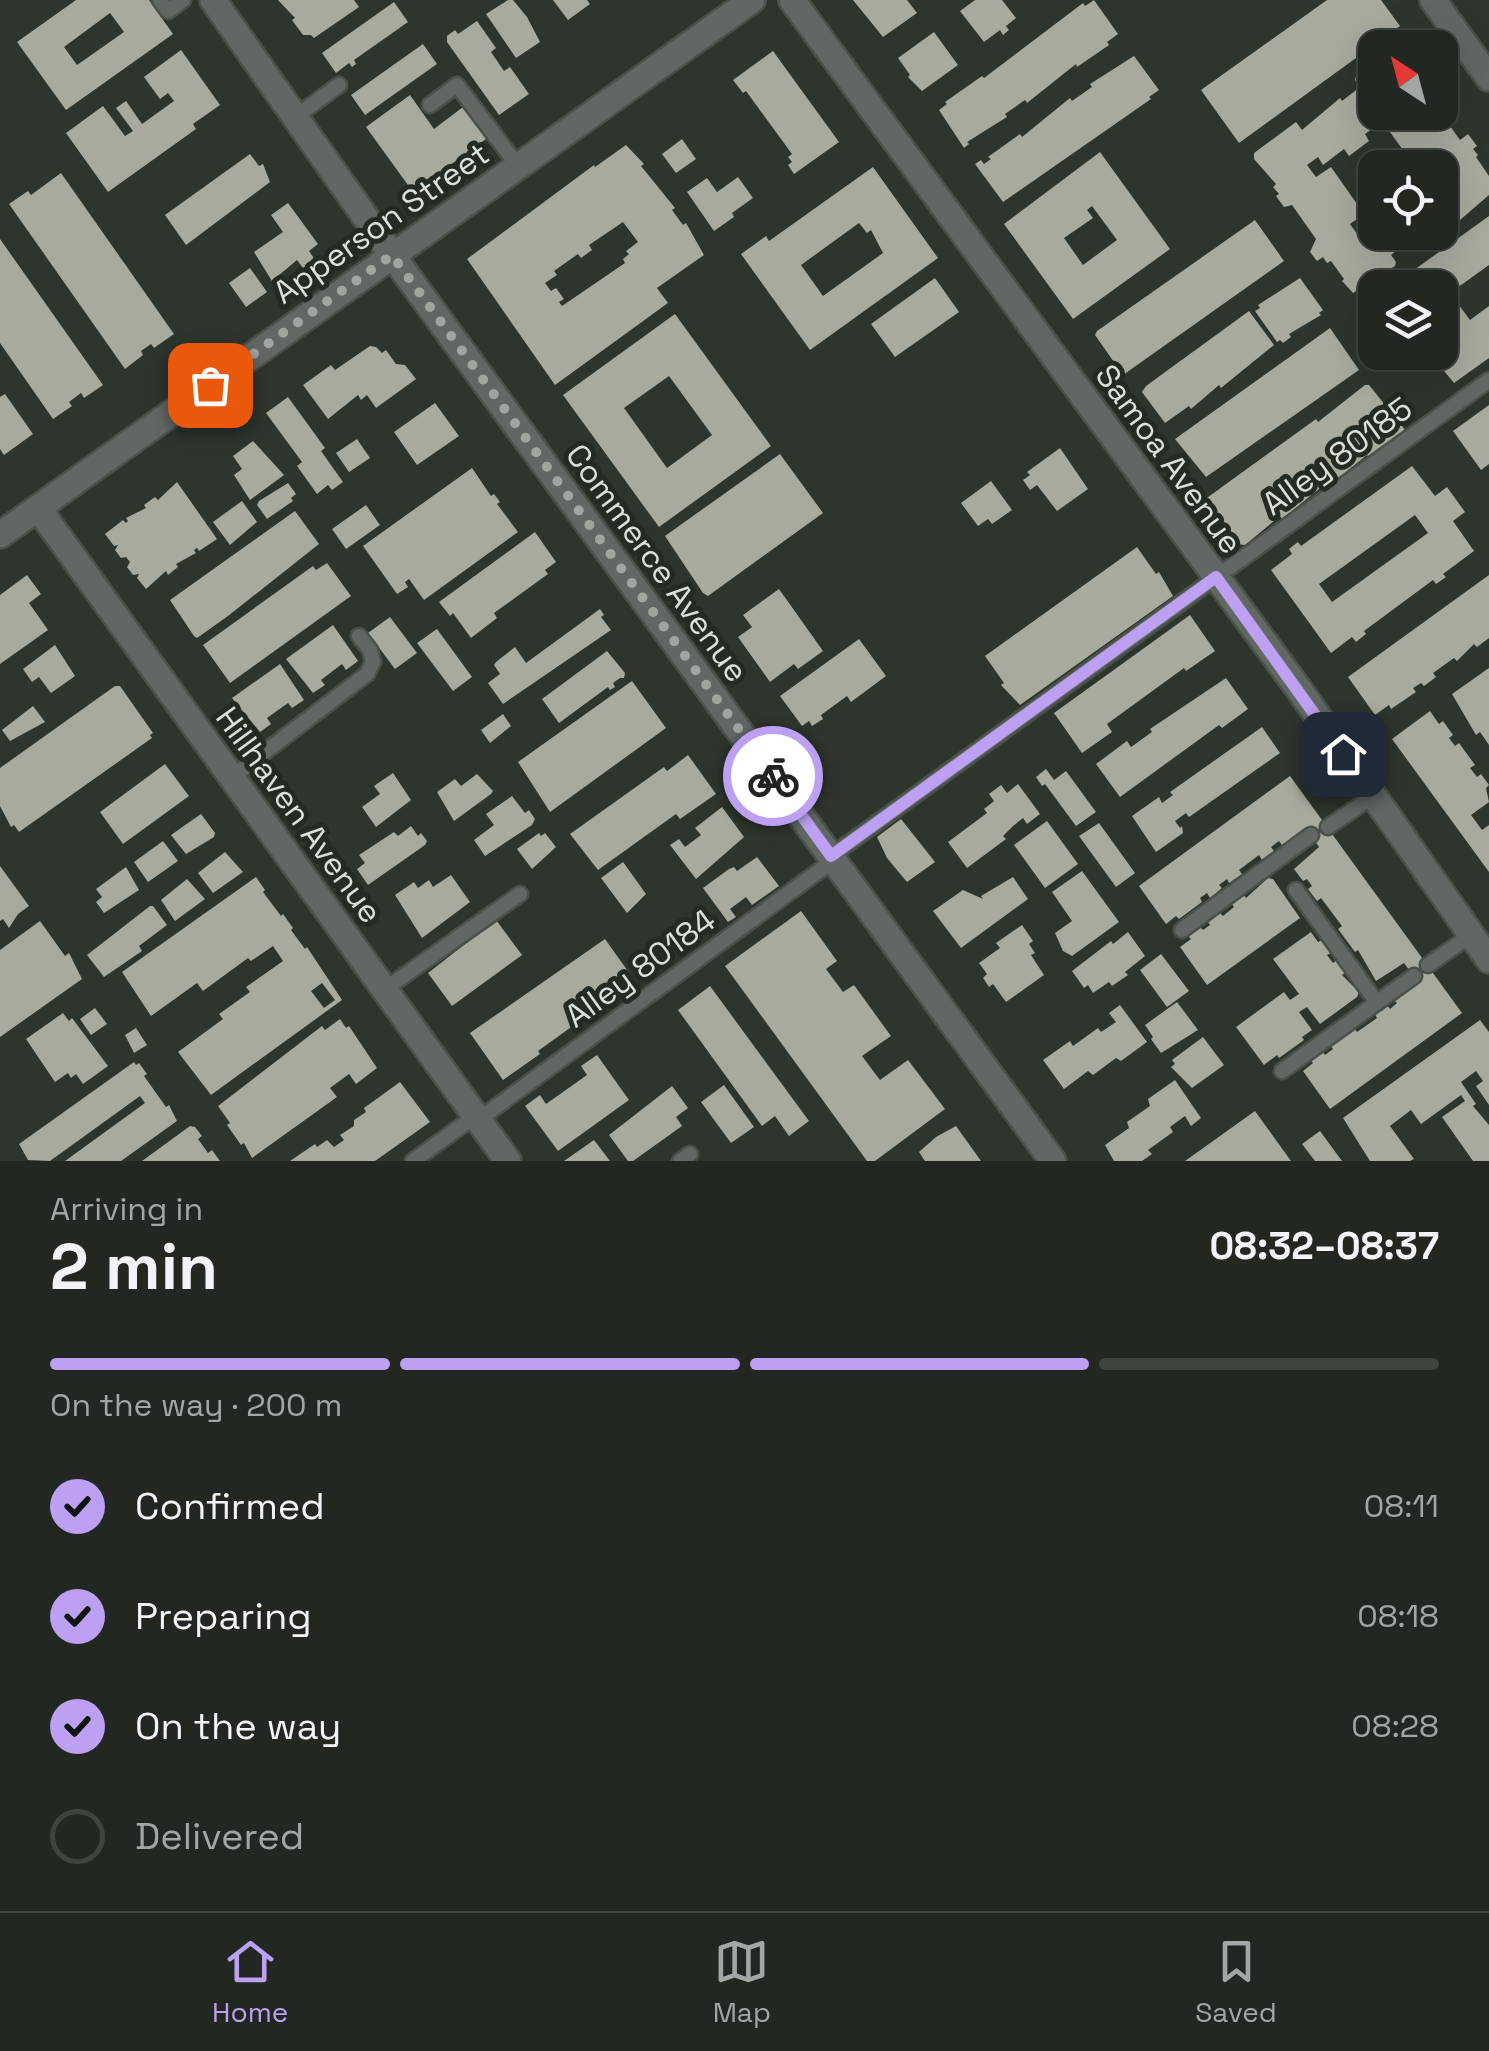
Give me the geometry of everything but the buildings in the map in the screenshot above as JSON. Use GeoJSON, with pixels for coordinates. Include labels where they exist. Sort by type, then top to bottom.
{"type":"FeatureCollection","features":[{"type":"Feature","properties":{"kind":"street","name":"Apperson Street"},"geometry":{"type":"LineString","coordinates":[[0,536],[752,0]]}},
{"type":"Feature","properties":{"kind":"street","name":"Samoa Avenue"},"geometry":{"type":"LineString","coordinates":[[792,0],[1216,577],[1489,960]]}},
{"type":"Feature","properties":{"kind":"street"},"geometry":{"type":"LineString","coordinates":[[1432,0],[1489,78]]}},
{"type":"Feature","properties":{"kind":"street","name":"Commerce Avenue"},"geometry":{"type":"LineString","coordinates":[[216,1],[392,255],[1054,1161]]}},
{"type":"Feature","properties":{"kind":"street","name":"Hillhaven Avenue"},"geometry":{"type":"LineString","coordinates":[[38,508],[508,1161]]}},
{"type":"Feature","properties":{"kind":"lane"},"geometry":{"type":"LineString","coordinates":[[160,0],[168,11],[183,0]]}},
{"type":"Feature","properties":{"kind":"lane"},"geometry":{"type":"LineString","coordinates":[[430,105],[457,85],[518,166]]}},
{"type":"Feature","properties":{"kind":"lane"},"geometry":{"type":"LineString","coordinates":[[295,118],[340,86]]}},
{"type":"Feature","properties":{"kind":"lane","name":"Alley 80185"},"geometry":{"type":"LineString","coordinates":[[832,858],[1489,380]]}},
{"type":"Feature","properties":{"kind":"lane"},"geometry":{"type":"LineString","coordinates":[[232,778],[367,674],[373,662],[360,636]]}},
{"type":"Feature","properties":{"kind":"lane"},"geometry":{"type":"LineString","coordinates":[[1328,827],[1373,796]]}},
{"type":"Feature","properties":{"kind":"lane"},"geometry":{"type":"LineString","coordinates":[[1182,930],[1312,836]]}},
{"type":"Feature","properties":{"kind":"lane","name":"Alley 80184"},"geometry":{"type":"LineString","coordinates":[[412,1161],[477,1118],[832,858]]}},
{"type":"Feature","properties":{"kind":"lane"},"geometry":{"type":"LineString","coordinates":[[1296,890],[1377,1003]]}},
{"type":"Feature","properties":{"kind":"lane"},"geometry":{"type":"LineString","coordinates":[[384,989],[520,894]]}},
{"type":"Feature","properties":{"kind":"lane"},"geometry":{"type":"LineString","coordinates":[[1428,965],[1471,935]]}},
{"type":"Feature","properties":{"kind":"lane"},"geometry":{"type":"LineString","coordinates":[[1282,1072],[1414,976]]}},
{"type":"Feature","properties":{"kind":"way so far"},"geometry":{"type":"LineString","coordinates":[[210,385],[392,255],[773,776]]}},
{"type":"Feature","properties":{"kind":"route"},"geometry":{"type":"LineString","coordinates":[[773,776],[831,856],[1216,577],[1343,754]]}}]}
